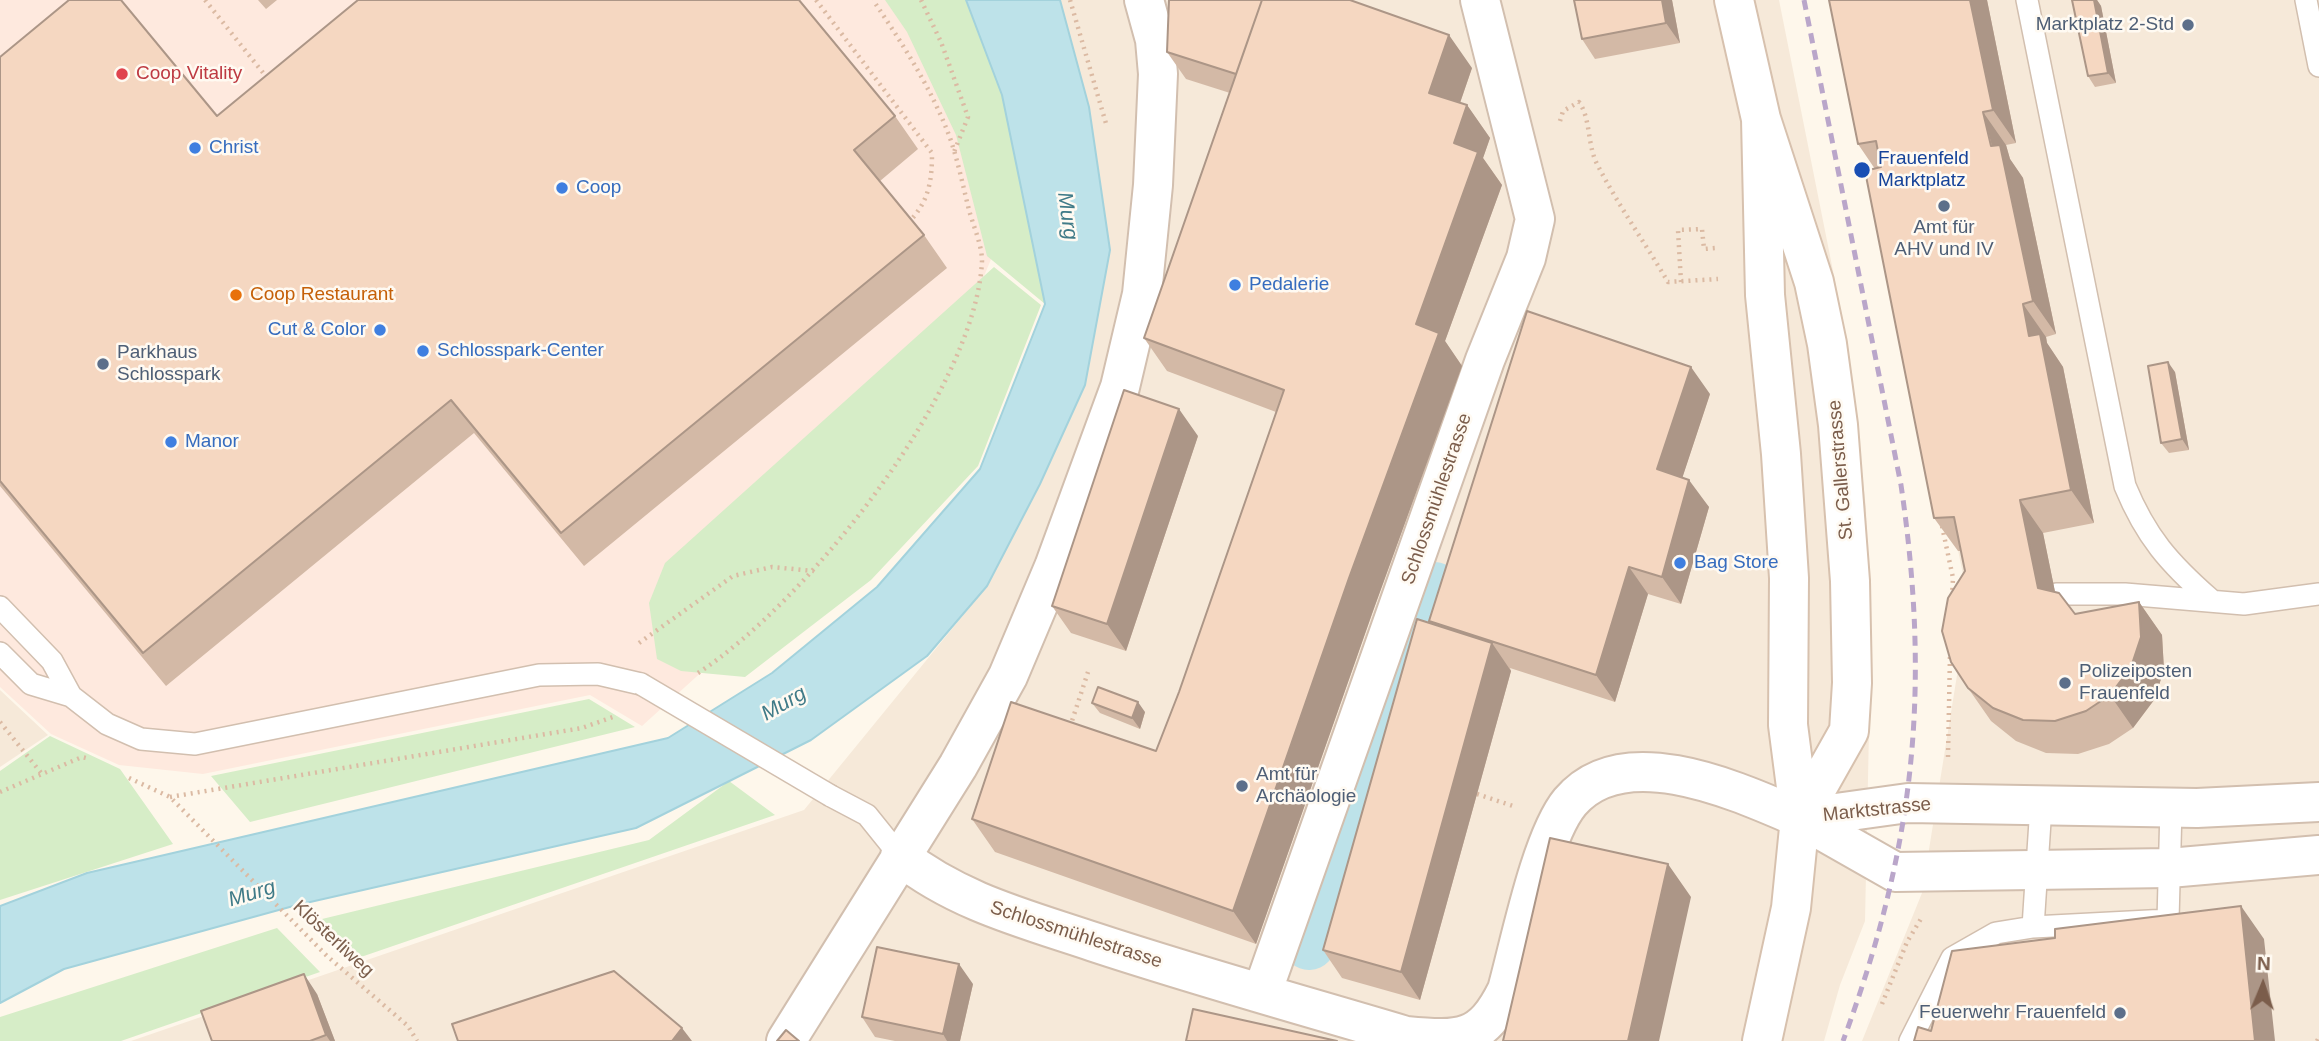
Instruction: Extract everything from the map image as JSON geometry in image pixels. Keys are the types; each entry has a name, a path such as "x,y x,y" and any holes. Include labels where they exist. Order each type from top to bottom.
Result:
{"street":[{"path":"786,1041 958,766 1008,676 1055,568 1121,387 1142,294 1153,185 1158,74 1155,40 1144,0"},
{"name":"Schlossmühlestrasse","path":"1262,993 1485,360 1527,258 1535,219 1480,0"},
{"name":"St. Gallerstrasse","path":"1734,0 1761,119 1814,282 1827,344 1838,425 1850,580 1852,683 1849,731 1800,818"},
{"name":"St. Gallerstrasse","path":"1761,119 1765,295 1781,454 1789,578 1788,725 1800,818 1791,908 1762,1041"},
{"name":"Schlossmühlestrasse","path":"900,856 935,881 996,909 1150,961 1406,1036 1434,1041 1464,1038 1484,1028 1497,1012 1507,990 1553,833 1570,803 1585,789 1607,777 1629,772 1672,775 1730,788 1800,818"},
{"name":"Marktstrasse","path":"1800,818 1908,803 2171,808 2319,802"},
{"name":"Marktstrasse","path":"1800,818 1895,872 2169,868 2319,855"}],"lane":[{"path":"2027,0 2125,486 2140,522 2159,548 2179,572 2210,599"},
{"path":"2306,0 2319,66"},
{"path":"2056,594 2210,599 2244,604 2319,594"},
{"path":"0,607 52,661 71,696"},
{"path":"0,653 32,684 71,696 107,724 141,739 195,744 539,675 598,674 641,684 867,815 900,856"},
{"path":"2033,927 2040,806"},
{"path":"1910,1041 1952,958 1996,933 2033,927 2168,920 2171,808"}],"path":[{"path":"205,0 269,81 279,73"},
{"path":"816,0 932,153 932,185 918,213 909,222"},
{"path":"689,680 722,658 815,571 924,425 975,306 982,258 950,138 908,51 873,0"},
{"path":"921,0 941,42 968,117 954,153"},
{"path":"1070,0 1109,135"},
{"path":"1559,123 1563,111 1579,103 1586,112 1586,134 1596,163 1668,282 1719,279"},
{"path":"1681,282 1678,230 1702,229 1704,249 1716,248"},
{"path":"1941,525 1952,578 1952,605"},
{"path":"598,674 684,608 733,576 772,567 815,571"},
{"path":"1951,645 1946,755 1952,764"},
{"path":"1067,734 1088,672"},
{"path":"120,774 170,797 582,728 619,715"},
{"path":"0,722 42,774"},
{"path":"0,792 82,757 95,762"},
{"path":"1477,794 1525,810"},
{"name":"Klösterliweg","path":"170,797 327,956 408,1026 417,1041"},
{"path":"1880,1010 1907,942 1924,913"}],"shaded area":[{"name":"Schlosspark-Center","path":"0,0 926,0 994,252 929,409 813,571 642,726 590,695 203,774 119,765 51,734 0,687"},
{"path":"1060,0 1779,0 1848,346 1866,508 1870,683 1865,921 1840,985 1824,1041 131,1041 804,810 987,586 1110,249 1089,107"},
{"path":"1845,0 2319,0 2319,1041 1862,1041 1922,893 1958,669 1973,623"},
{"path":"0,690 48,735 0,767"}],"green space":[{"path":"885,0 966,0 1002,95 1045,304 987,256 956,135 907,32"},
{"path":"994,267 1041,305 978,466 871,580 745,677 681,671 657,659 649,603 665,563"},
{"path":"589,699 635,727 250,822 211,776"},
{"path":"50,736 120,769 173,844 0,900 0,771"},
{"path":"729,781 775,815 358,958 322,919 649,840"},
{"path":"277,928 320,972 121,1041 0,1041 0,1017"}],"water":[{"name":"Murg","path":"966,0 1060,0 1089,107 1110,250 1085,385 1040,484 987,586 927,656 811,740 636,828 297,905 64,969 0,1003 0,906 87,873 668,738 772,673 877,587 980,469 1045,304 1002,95"}],"building":[{"name":"Schlosspark-Center","path":"69,0 121,0 217,116 358,0 799,0 895,116 854,150 924,235 561,533 451,400 143,653 0,481 0,57"},
{"path":"1169,0 1262,0 1236,74 1167,52"},
{"path":"1262,0 1350,0 1449,35 1429,93 1467,105 1454,143 1478,152 1416,324 1439,333 1349,578 1233,911 972,819 1011,702 1156,751 1179,692 1284,390 1144,338"},
{"path":"1574,0 1662,0 1666,23 1582,39"},
{"path":"1829,0 1970,0 1993,110 1983,112 1991,146 2000,145 2033,301 2023,304 2029,336 2040,334 2071,490 2020,500 2038,588 2059,593 2075,614 2139,602 2141,637 2131,667 2110,695 2086,711 2055,721 2023,720 1993,708 1968,688 1951,662 1942,631 1948,598 1965,571 1954,517 1934,518 1865,171 1881,167 1876,141 1858,144"},
{"path":"2072,0 2094,0 2108,73 2088,76"},
{"path":"1527,311 1691,367 1657,469 1689,480 1662,577 1629,567 1596,675 1429,621"},
{"path":"2168,362 2182,439 2161,443 2148,366"},
{"path":"1124,390 1179,409 1107,624 1052,606"},
{"path":"1417,619 1492,643 1401,972 1323,950"},
{"path":"1098,687 1138,702 1132,718 1092,703"},
{"path":"1550,838 1668,864 1628,1041 1503,1041"},
{"name":"Feuerwehr Frauenfeld","path":"2241,906 2255,1041 1914,1041 1918,1027 1931,1031 1952,951 2055,938 2055,929"},
{"path":"877,947 959,964 943,1034 862,1017"},
{"path":"614,971 682,1028 672,1041 458,1041 452,1024"},
{"path":"304,974 326,1035 310,1041 212,1041 201,1011"},
{"path":"1193,1009 1337,1041 1186,1041"},
{"path":"786,1030 799,1041 777,1041"}],"waterway":[{"path":"1309,943 1422,636 1434,589"}],"railway":[{"path":"1804,0 1901,485 1915,631 1915,700 1901,834 1887,901 1843,1041"}],"place":[{"name":"Marktplatz 2-Std","path":"2188,25"},
{"name":"Coop Vitality","path":"122,74"},
{"name":"Christ","path":"195,148"},
{"name":"Frauenfeld Marktplatz","path":"1862,170"},
{"name":"Coop","path":"562,188"},
{"name":"Amt für AHV und IV","path":"1944,206"},
{"name":"Pedalerie","path":"1235,285"},
{"name":"Coop Restaurant","path":"236,295"},
{"name":"Cut & Color","path":"380,330"},
{"name":"Schlosspark-Center","path":"423,351"},
{"name":"Parkhaus Schlosspark","path":"103,364"},
{"name":"Manor","path":"171,442"},
{"name":"Bag Store","path":"1680,563"},
{"name":"Polizeiposten Frauenfeld","path":"2065,683"},
{"name":"Amt für Archäologie","path":"1242,786"},
{"name":"Feuerwehr Frauenfeld","path":"2120,1013"}]}
